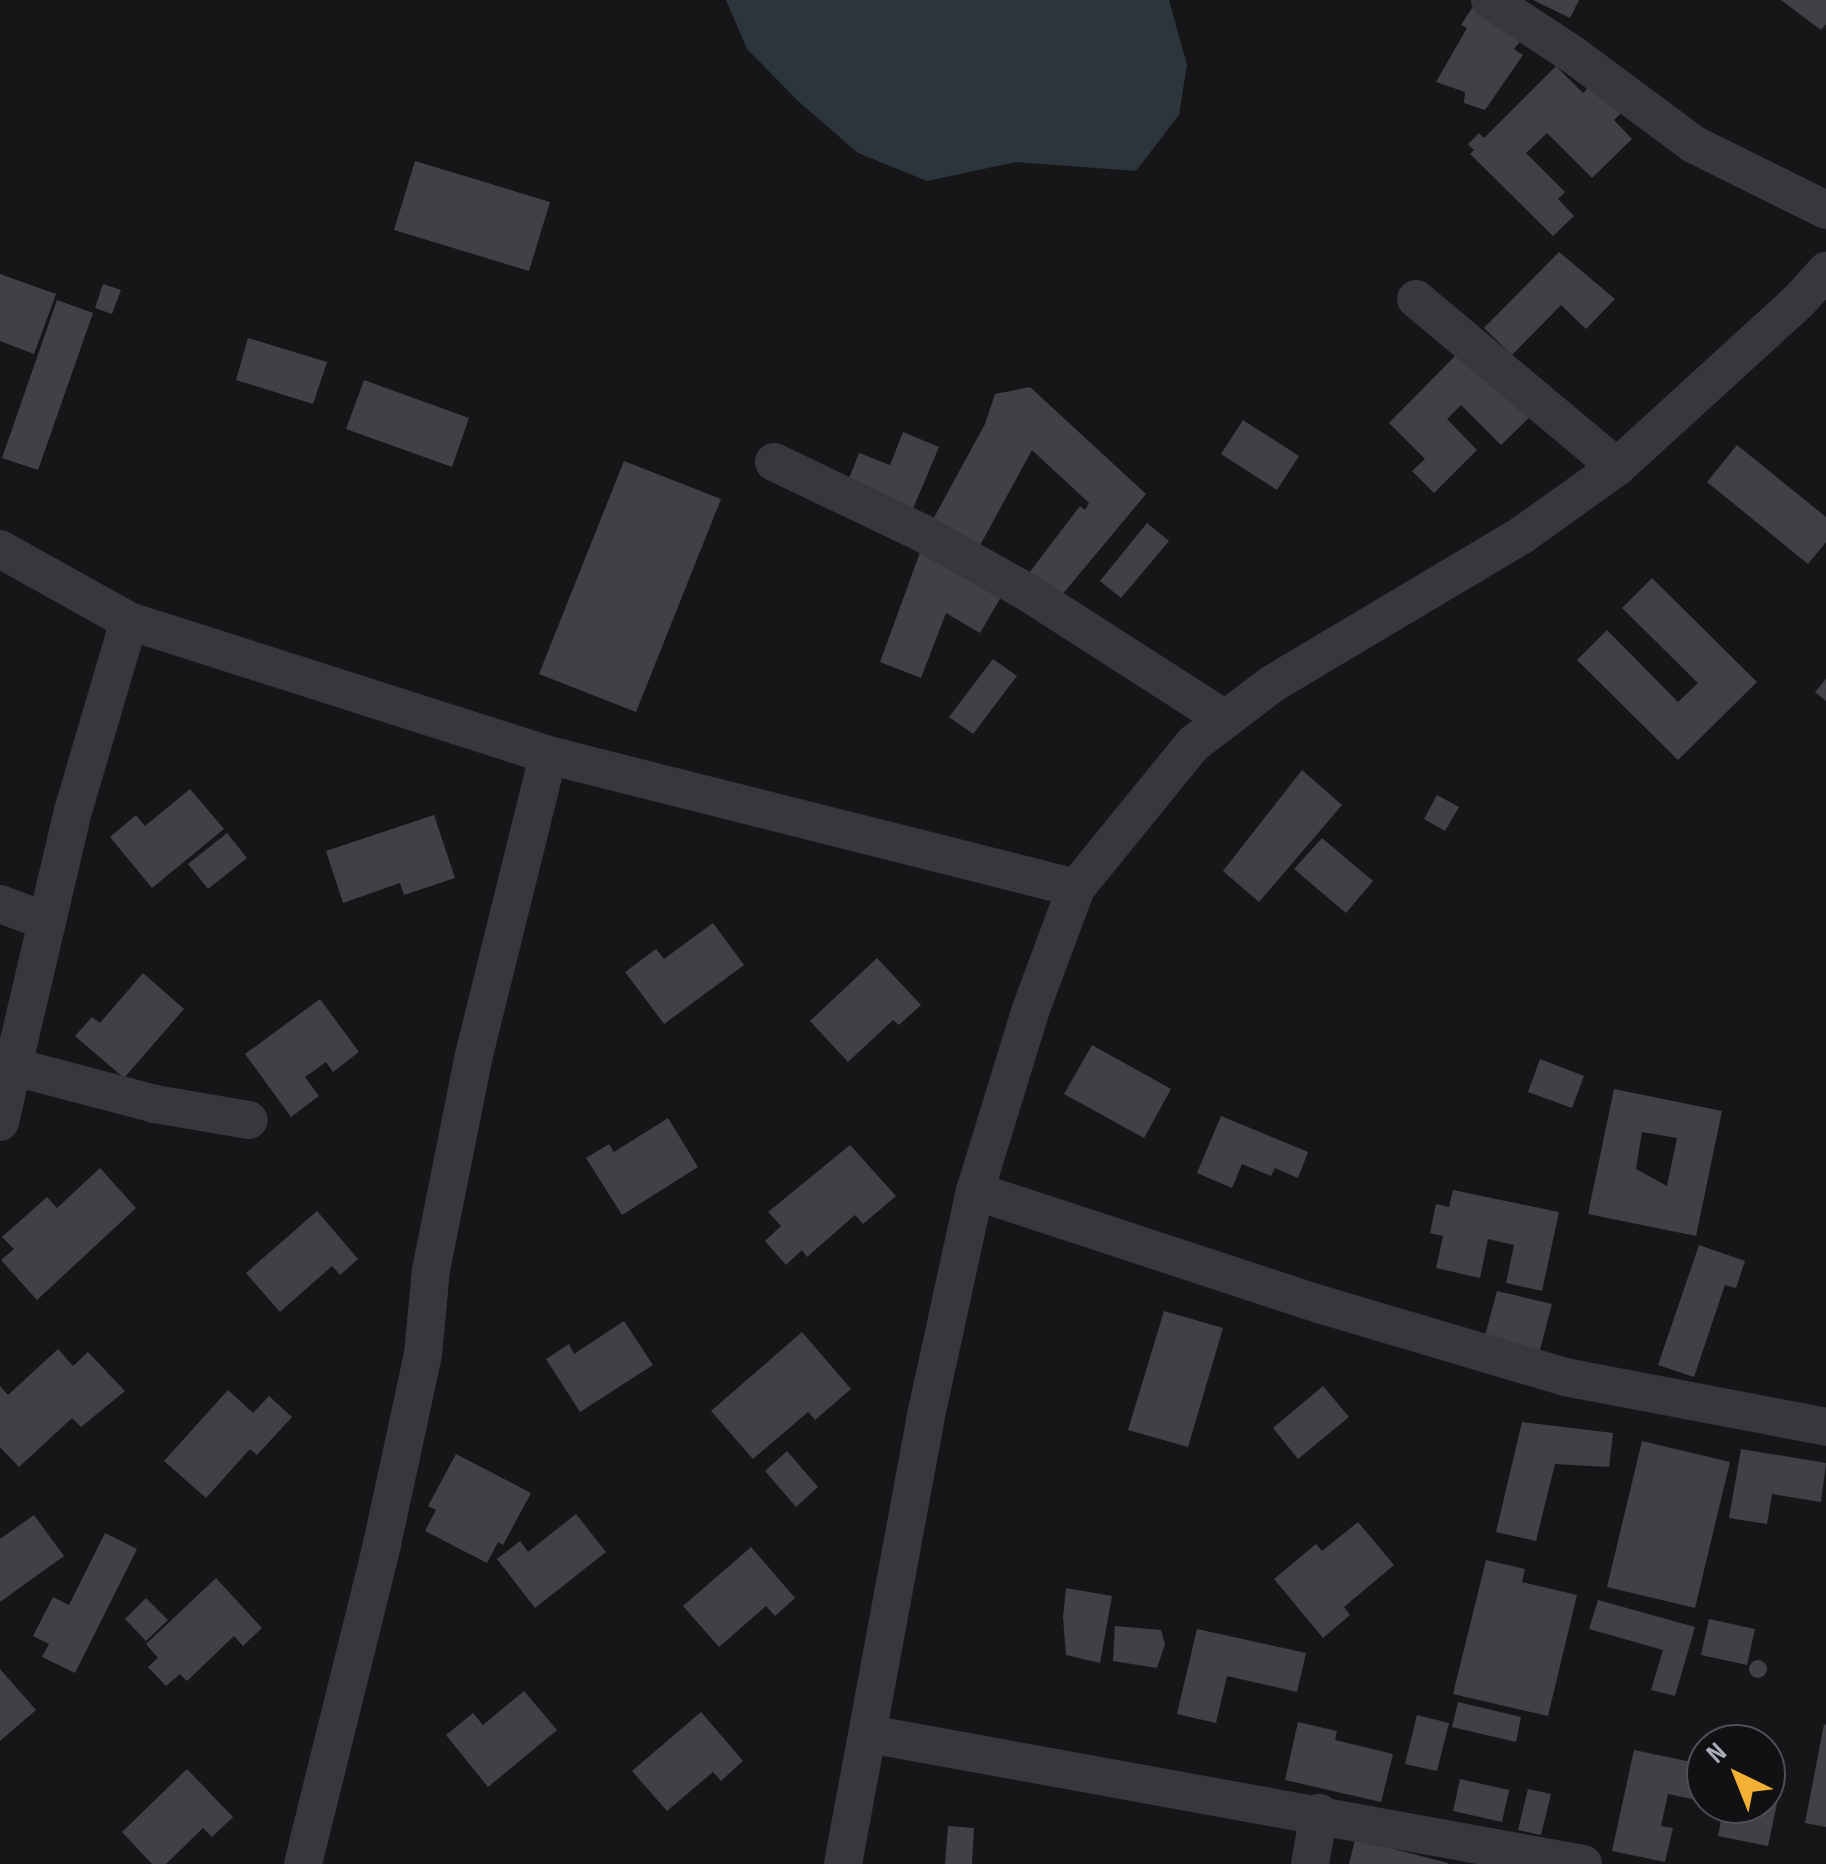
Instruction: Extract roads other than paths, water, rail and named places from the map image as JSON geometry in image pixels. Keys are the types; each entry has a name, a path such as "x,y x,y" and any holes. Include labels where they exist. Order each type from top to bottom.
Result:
{"street":[{"path":"1490,0 1572,54 1693,144 1826,210"},
{"path":"843,1864 926,1420 975,1191 1032,1009 1076,888 1193,744 1272,684 1522,536 1617,467 1798,302 1826,271"},
{"path":"1416,299 1617,467"},
{"path":"774,462 924,534 1027,592 1226,719"},
{"path":"0,550 129,621 548,755 1076,888"},
{"path":"0,1122 6,1065 129,621"},
{"path":"303,1864 386,1525 423,1354 431,1270 474,1055 548,755"},
{"path":"0,904 46,921"},
{"path":"6,1065 154,1104 249,1120"},
{"path":"975,1191 1319,1304 1565,1377 1824,1416"},
{"path":"869,1734 1583,1864"},
{"path":"1310,1864 1319,1813"}]}
